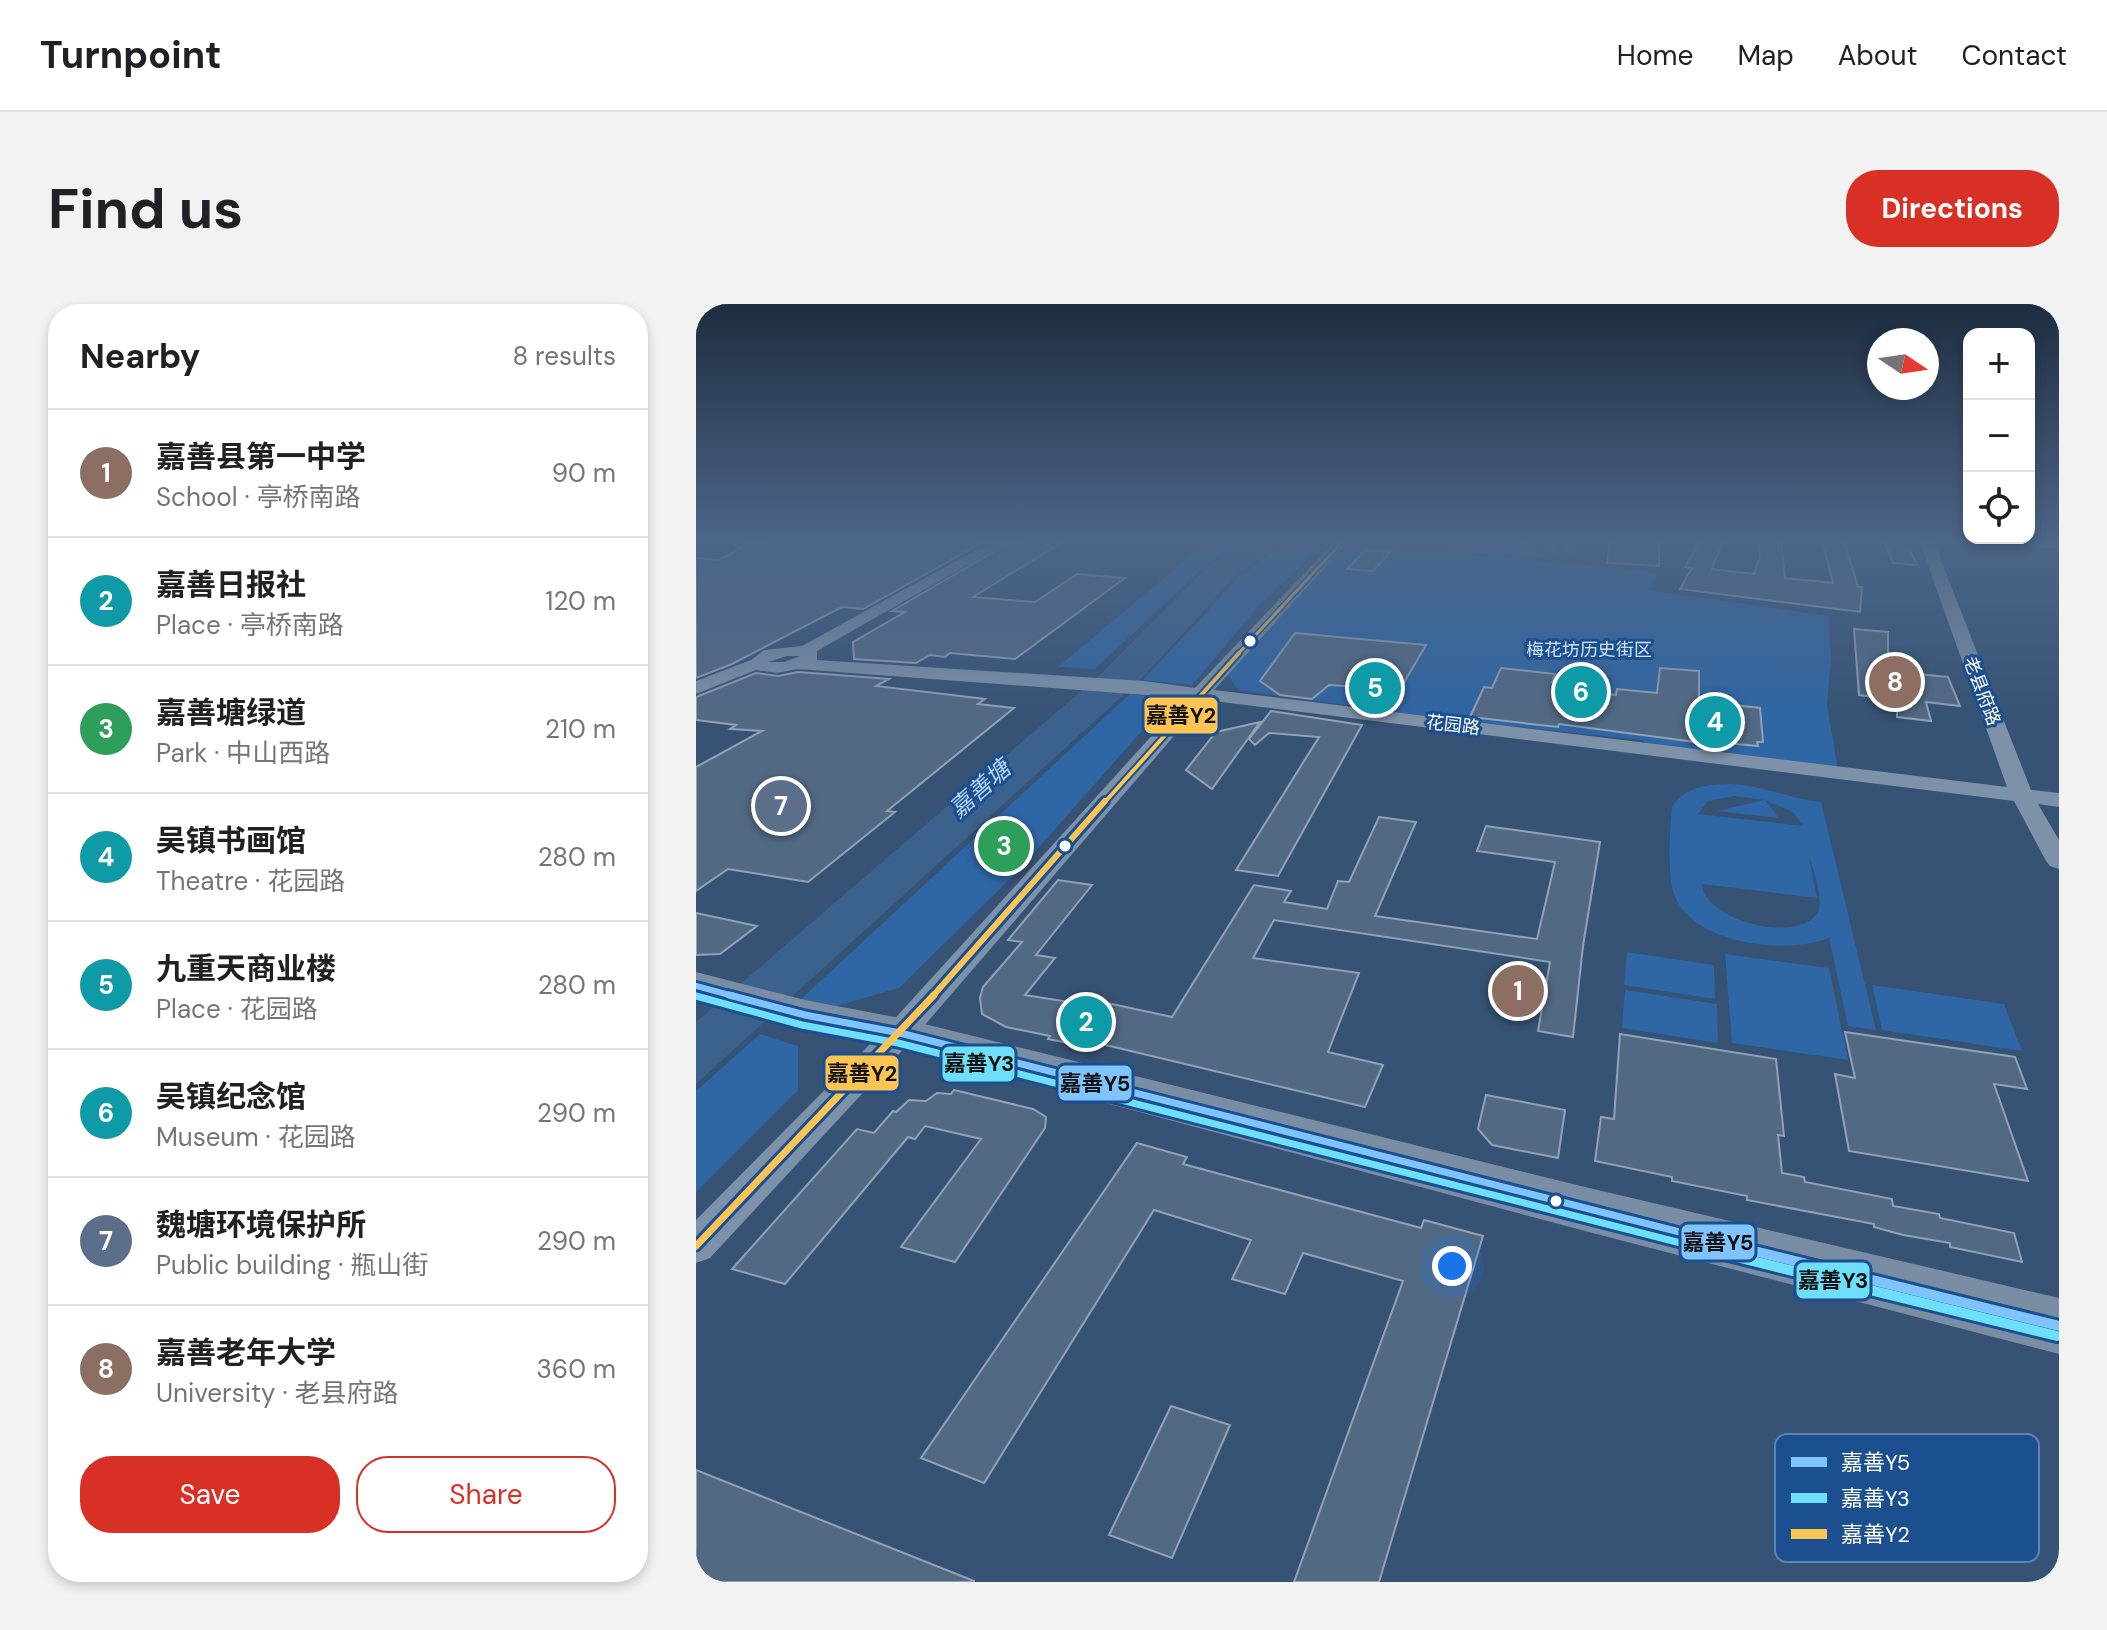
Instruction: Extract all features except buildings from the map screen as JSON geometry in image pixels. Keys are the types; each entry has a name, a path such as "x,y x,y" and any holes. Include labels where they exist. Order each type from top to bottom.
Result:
{"street":[{"path":"696,688 725,674 757,664 761,658 773,653 801,657 901,600"},
{"path":"696,1246 900,1033 1200,694 1288,600"},
{"name":"老县府路","path":"1948,600 2022,796 2059,861"},
{"name":"花园路","path":"801,657 1144,687 2059,800"},
{"path":"698,986 805,1015 900,1033 1560,1203 2059,1326"}],"green space":[{"path":"1138,600 1169,600 1095,669 1058,667"},
{"path":"1218,600 1265,600 1192,685 1143,680"},
{"name":"梅花坊历史街区","path":"1293,600 1714,600 1829,616 1831,659 1827,705 1838,769 1647,744 1642,740 1464,721 1238,690 1226,673"},
{"path":"1130,694 1170,699 1018,871 899,988 836,1006 800,1000"},
{"path":"1732,784 1821,802 1876,1030 1848,1026 1829,938 1789,945 1742,942 1700,925 1684,911 1674,894 1670,875 1672,807 1690,790","holes":["1734,796 1764,800 1717,811 1779,818 1765,800 1793,812 1803,826 1698,814 1708,801","1809,857 1820,907 1808,922 1793,927 1754,924 1735,918 1718,909 1707,897 1702,884 1817,898"]},
{"path":"1627,952 1714,965 1715,999 1624,985"},
{"path":"1725,954 1829,968 1848,1060 1732,1043"},
{"path":"1872,985 2004,1004 2022,1051 1882,1030"},
{"path":"1625,990 1717,1004 1718,1043 1622,1028"},
{"path":"760,1034 798,1046 798,1090 696,1192 696,1091"}],"water":[{"name":"嘉善塘","path":"1175,600 1214,600 1141,679 696,1084 696,1022 1102,673"}],"transit line":[{"name":"嘉善Y2","path":"696,1246 900,1033 1200,694 1288,600"},
{"name":"嘉善Y5","path":"696,986 805,1015 900,1033 1585,1209 2059,1326"},
{"name":"嘉善Y3","path":"696,996 802,1025 898,1043 1583,1219 2057,1336"}],"place":[{"name":"嘉善老年大学","path":"1895,682"},
{"name":"九重天商业楼","path":"1375,688"},
{"name":"吴镇纪念馆","path":"1581,692"},
{"name":"吴镇书画馆","path":"1715,722"},
{"name":"魏塘环境保护所","path":"781,806"},
{"name":"嘉善塘绿道","path":"1004,846"},
{"name":"嘉善县第一中学","path":"1518,991"},
{"name":"嘉善日报社","path":"1086,1022"}]}
